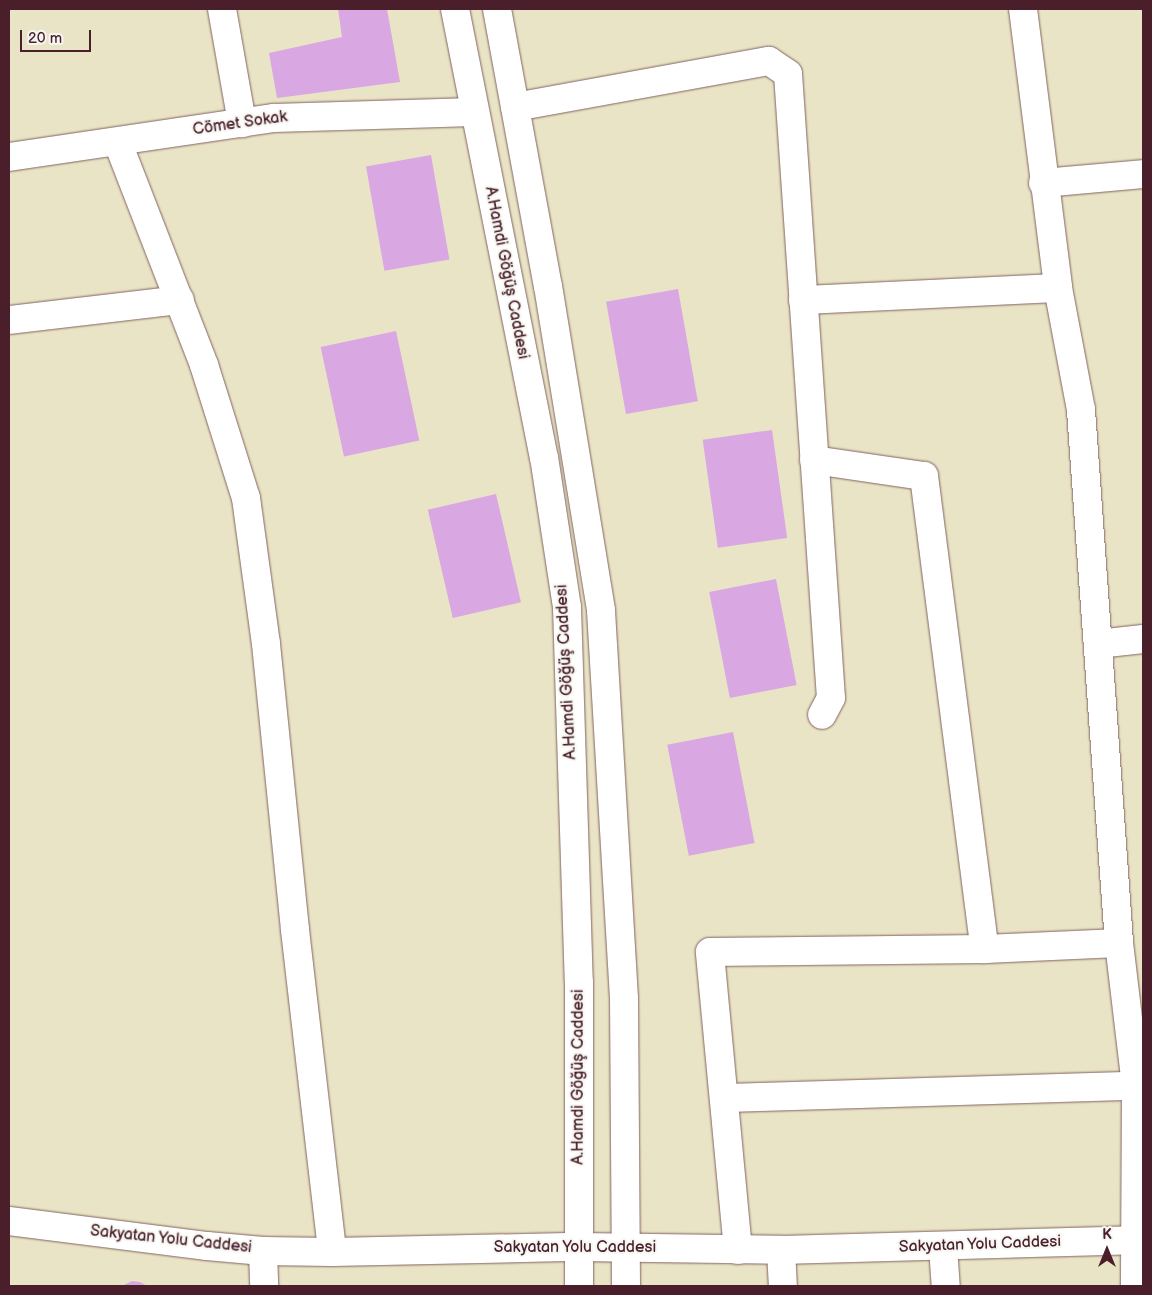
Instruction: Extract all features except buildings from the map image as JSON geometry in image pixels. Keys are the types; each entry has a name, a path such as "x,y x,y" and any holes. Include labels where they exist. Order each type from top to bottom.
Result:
{"street":[{"path":"222,9 242,123"},
{"name":"A.Hamdi Göğüş Caddesi","path":"455,9 544,458 567,608 579,982 579,1286"},
{"name":"A.Hamdi Göğüş Caddesi","path":"497,9 548,286 601,611 624,999 624,1247 626,1286"},
{"path":"1023,9 1043,183 1058,288 1081,410 1119,943 1136,1086 1139,1240 1135,1286"},
{"path":"515,107 769,60 788,74 831,698 822,715"},
{"name":"Cömet Sokak","path":"9,157 118,143 274,118 474,112"},
{"path":"118,143 204,365 246,498 266,644 295,930 332,1252"},
{"path":"1043,183 1143,174"},
{"path":"803,300 1058,288"},
{"path":"9,320 180,300"},
{"path":"814,460 924,476 986,949"},
{"path":"1098,644 1143,639"},
{"path":"738,1250 710,952 986,949 1119,943"},
{"path":"724,1098 1136,1086"},
{"name":"Sakyatan Yolu Caddesi","path":"9,1221 207,1246 263,1251 332,1252 578,1247 781,1250 943,1247 1139,1240"},
{"path":"943,1247 946,1286"},
{"path":"781,1250 782,1286"},
{"path":"263,1251 264,1286"}]}
